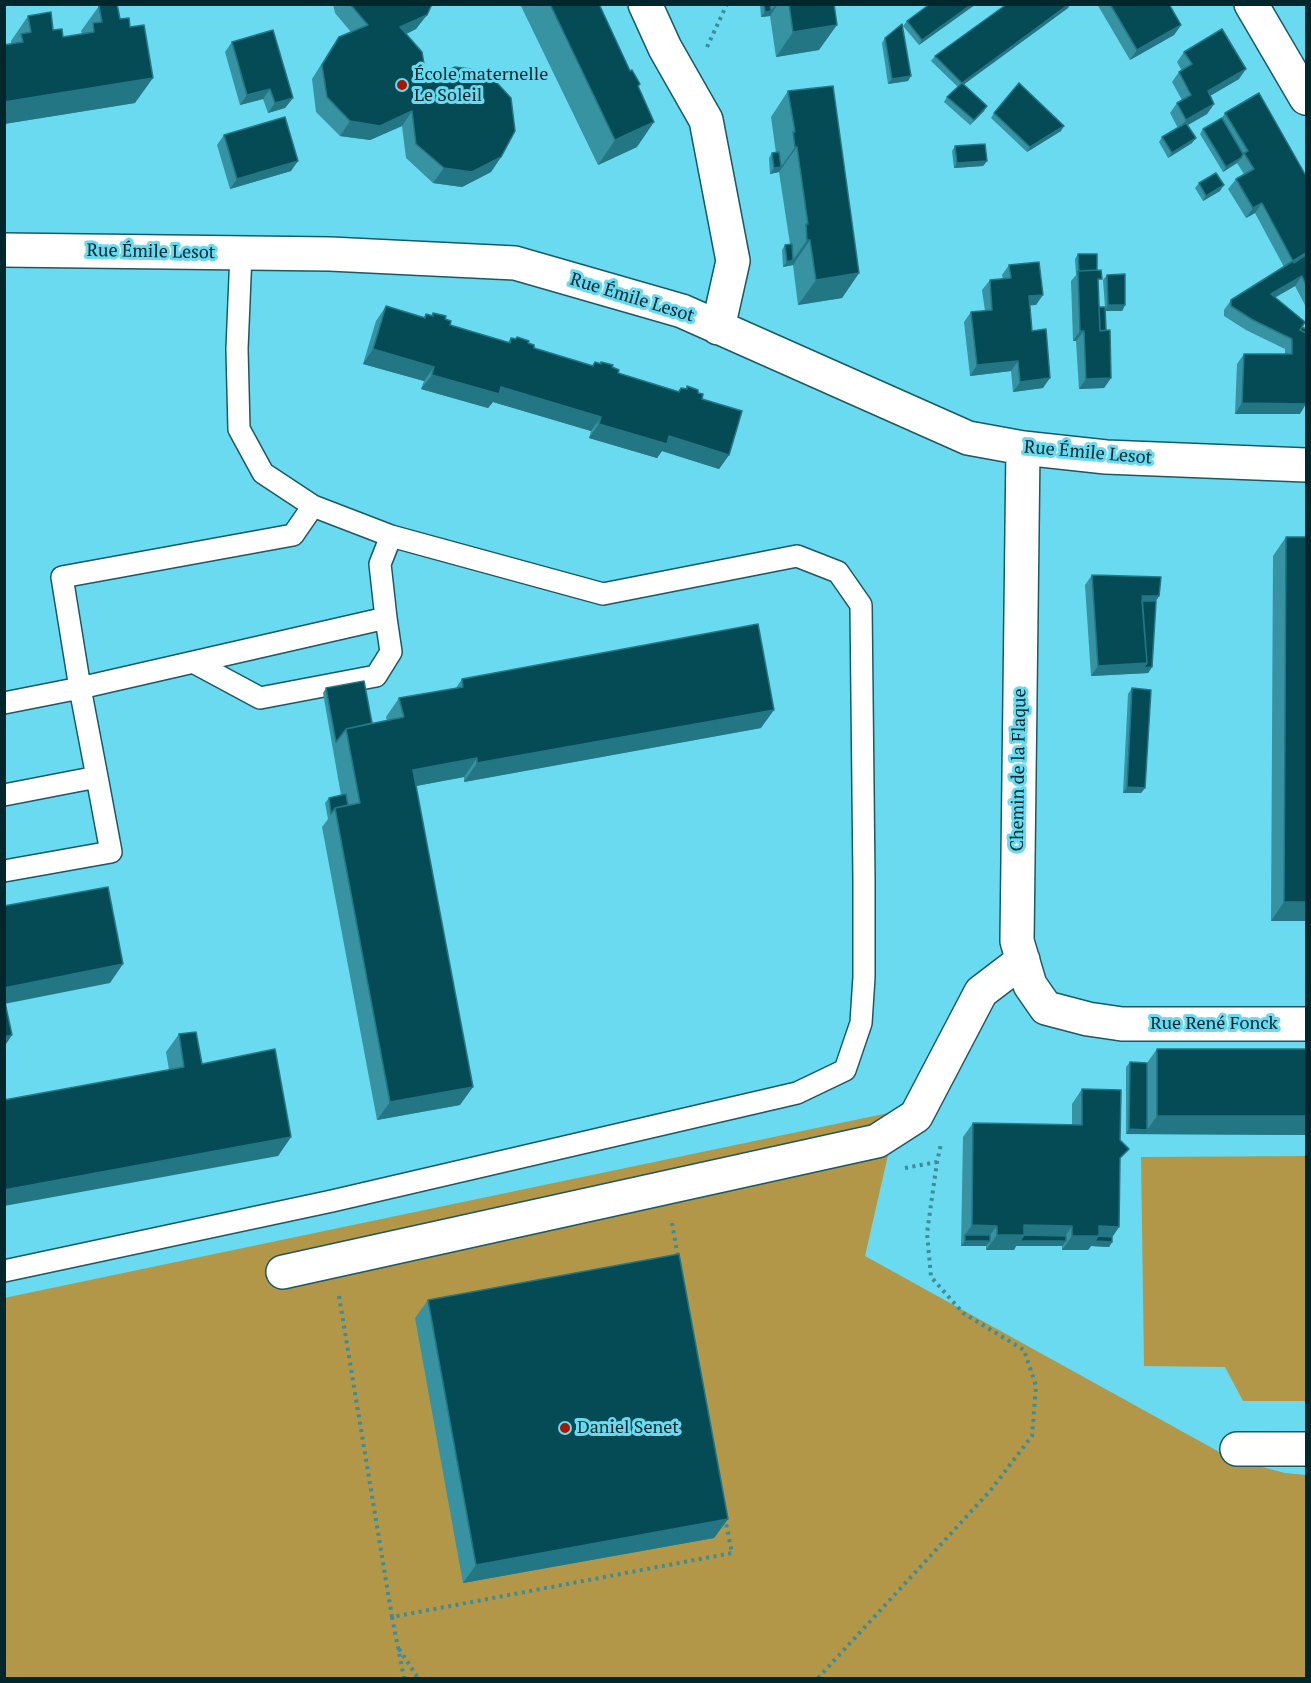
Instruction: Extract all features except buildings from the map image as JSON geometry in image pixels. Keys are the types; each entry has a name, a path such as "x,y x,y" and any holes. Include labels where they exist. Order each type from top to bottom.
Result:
{"street":[{"path":"645,4 665,48 706,120 733,261 718,328"},
{"path":"1251,4 1306,98"},
{"name":"Rue Émile Lesot","path":"4,250 330,254 515,263 682,311 968,438 1023,448 1106,457 1306,465"},
{"name":"Chemin de la Flaque","path":"1023,448 1017,941 1030,985 1046,1008 1088,1019 1122,1024"},
{"path":"283,1272 878,1141 916,1116 981,992 1023,960"},
{"name":"Rue René Fonck","path":"1122,1024 1306,1024"},
{"path":"1237,1449 1306,1449"}],"lane":[{"path":"4,1271 332,1201 797,1094 845,1070 861,1023 864,977 861,605 838,572 797,556 603,594 391,536 313,506 263,473 239,429 237,349 241,253"},
{"path":"4,871 111,852 62,577 293,536 313,506"},
{"path":"193,662 260,698 376,676 391,652 380,564 391,536"},
{"path":"4,703 80,688 386,618"},
{"path":"4,795 98,777"}],"path":[{"path":"818,1678 990,1491 1032,1436 1036,1386 1024,1350 963,1313 931,1277 927,1233 937,1162 943,1139"},
{"path":"902,1169 937,1162"},
{"path":"671,1218 679,1264"},
{"path":"338,1292 404,1678"},
{"path":"392,1617 732,1553 723,1507"},
{"path":"398,1647 418,1678"}],"shaded area":[{"path":"898,1111 865,1256 1232,1459 1285,1473 1306,1475 1306,1678 5,1678 4,1298"},
{"path":"1306,1156 1306,1401 1243,1401 1225,1367 1144,1366 1141,1157"}],"place":[{"name":"École maternelle Le Soleil","path":"402,85"},
{"name":"Daniel Senet","path":"565,1428"}]}
